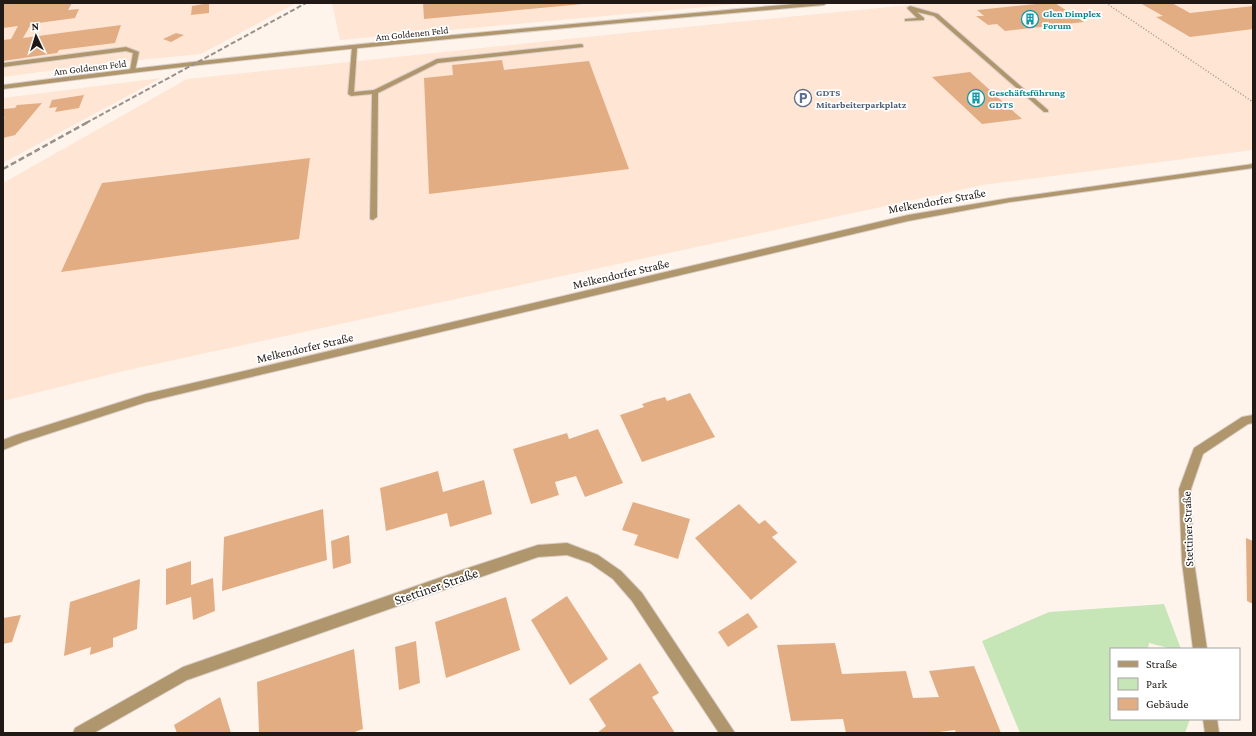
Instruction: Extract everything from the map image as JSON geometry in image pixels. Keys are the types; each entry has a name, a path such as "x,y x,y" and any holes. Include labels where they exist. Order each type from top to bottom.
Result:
{"street":[{"name":"Am Goldenen Feld","path":"3,87 133,70 824,3"},
{"path":"907,6 922,19 907,20"},
{"path":"907,6 936,15 1046,111"},
{"path":"354,48 351,94 375,92 436,61 581,46"},
{"path":"3,66 126,49 136,52 133,70"},
{"path":"373,217 375,92"},
{"name":"Melkendorfer Straße","path":"3,446 20,438 146,398 908,218 1010,200 1253,166"},
{"name":"Stettiner Straße","path":"1200,648 1188,562 1185,489 1198,451 1246,420 1253,419"},
{"name":"Stettiner Straße","path":"80,733 183,674 531,554 567,549 594,559 617,574 632,592 728,733"},
{"path":"1210,720 1212,733"}],"path":[{"path":"1106,3 1253,102"}],"shaded area":[{"path":"3,3 296,3 201,54 107,63 3,77"},
{"path":"332,3 748,3 340,40"},
{"path":"930,3 1253,3 1253,150 983,185 128,370 3,401 3,183 187,79"},
{"path":"161,78 3,163 3,98"}],"green space":[{"path":"1164,604 1181,648 1168,648 1149,643 1148,648 1110,648 1110,720 1190,720 1185,733 1020,733 982,641 1049,612"}],"building":[{"path":"3,3 72,3 68,10 79,9 75,18 31,24 23,38 121,25 115,43 59,50 57,53 3,61 3,40 11,39 18,26 3,28"},
{"path":"209,3 209,13 191,15 192,6"},
{"path":"423,3 583,3 583,4 424,19"},
{"name":"Glen Dimplex Forum","path":"1055,3 1084,22 1005,31 997,24 988,25 976,16 984,16 977,10"},
{"path":"1140,3 1172,3 1190,13 1253,6 1253,29 1190,37 1156,17 1163,16"},
{"path":"176,33 184,35 171,42 163,39"},
{"path":"502,60 504,70 589,61 629,169 429,194 424,78 453,75 452,65"},
{"name":"Geschäftsführung GDTS","path":"970,72 1022,119 982,124 932,77"},
{"path":"84,95 79,108 55,112 57,107 49,108 52,100"},
{"path":"42,103 15,135 3,138 3,119 5,117 3,117 3,109 15,108 17,105"},
{"path":"310,158 299,239 61,272 102,183"},
{"path":"690,393 715,437 642,462 620,415 644,407 642,404 654,400 665,397 667,401"},
{"path":"598,429 623,483 585,497 576,476 555,482 559,495 531,504 513,449 567,433 569,439"},
{"path":"438,471 443,492 484,480 492,514 450,527 447,513 386,531 380,488"},
{"path":"633,502 690,519 678,559 634,545 638,535 622,530"},
{"path":"739,504 759,524 765,520 778,533 772,537 797,562 751,600 695,538"},
{"path":"323,509 327,560 222,591 224,537"},
{"path":"349,535 351,563 333,569 331,541"},
{"path":"1246,538 1253,541 1253,604 1247,601"},
{"path":"191,561 191,585 213,578 215,611 193,620 191,597 166,605 166,569"},
{"path":"140,579 137,629 113,638 113,647 90,655 91,647 64,656 70,602"},
{"path":"567,596 608,659 570,685 531,620"},
{"path":"506,597 520,650 446,678 435,622"},
{"path":"748,613 758,627 728,647 718,632"},
{"path":"21,615 12,642 3,644 3,618"},
{"path":"416,641 420,683 399,690 395,647"},
{"path":"835,643 842,674 906,671 913,698 939,697 929,671 974,666 1001,733 956,733 955,730 931,733 846,733 843,719 791,721 777,645"},
{"path":"354,649 363,729 352,733 259,733 257,682"},
{"path":"640,663 659,693 652,697 675,733 597,733 606,726 589,699"},
{"path":"220,697 231,733 177,733 174,725"}],"railway":[{"path":"86,123 306,3"},
{"path":"3,169 88,122"}],"place":[{"name":"Glen Dimplex Forum","path":"1030,19"},
{"name":"GDTS Mitarbeiterparkplatz","path":"803,98"},
{"name":"Geschäftsführung GDTS","path":"976,98"}]}
